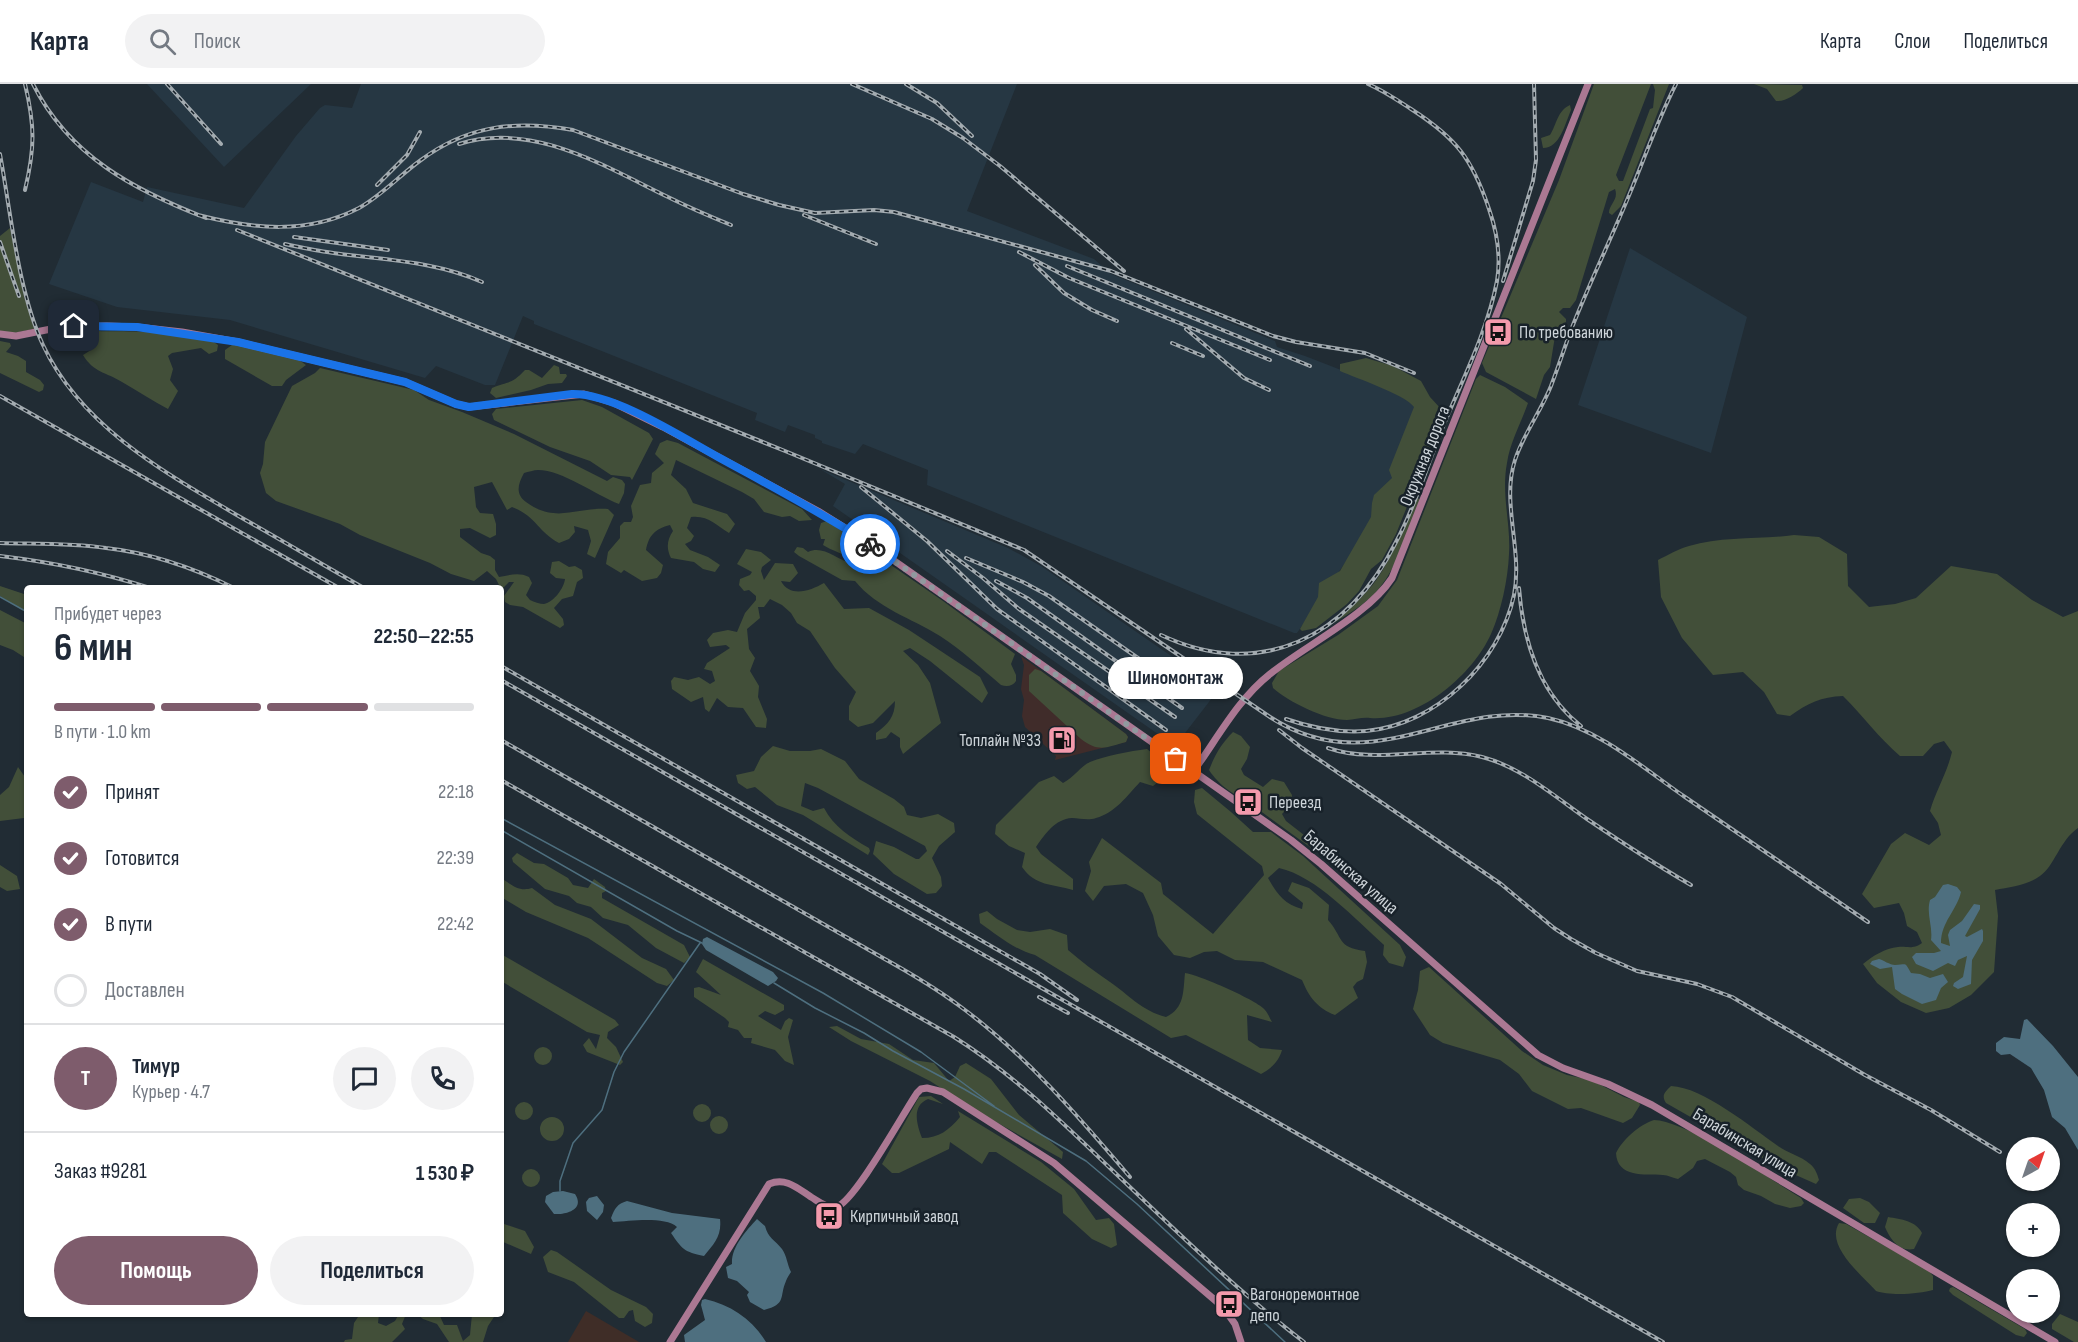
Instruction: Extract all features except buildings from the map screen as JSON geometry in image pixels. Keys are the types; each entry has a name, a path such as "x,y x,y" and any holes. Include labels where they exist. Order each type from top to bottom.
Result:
{"main road":[{"name":"Окружная дорога","path":"1193,772 1260,682 1370,603 1386,588 1392,578 1588,84"},
{"name":"Барабинская улица","path":"0,334 16,336 61,327 96,326 137,327 182,332 238,342 405,382 456,404 469,407 584,394 599,397 663,427 818,511 869,543 1291,840 1538,1055 1563,1068 1608,1084 1652,1105 2055,1342"},
{"path":"670,1342 769,1184 776,1181 788,1183 823,1204 836,1207 842,1204 856,1188 917,1093 927,1088 943,1092 1021,1141 1087,1189 1223,1307 1235,1324 1241,1342"}],"shaded area":[{"path":"147,84 311,84 224,167"},
{"path":"361,84 1017,84 967,211 1094,259 1111,274 1275,341 1277,347 1439,408 1423,449 1297,633 1294,633 927,485 928,470 863,444 855,454 822,443 815,438 815,435 788,425 785,432 755,420 757,413 534,324 534,321 523,316 495,385 485,385 436,366 425,378 230,320 117,307 49,284 91,182 143,202 147,187 244,208 296,136 320,108 325,105 352,108"},
{"path":"1630,248 1747,317 1711,453 1578,405"},
{"path":"820,469 1008,548 1041,566 1219,689 1175,746 833,506 845,484"},
{"path":"1021,656 1126,734 1128,737 1126,742 1055,760 1056,756 1025,727 1022,716 1024,700 1021,689 1024,665"},
{"path":"1943,885 1957,887 1961,892 1946,922 1941,943 1950,946 1948,935 1950,930 1962,921 1974,904 1980,905 1980,909 1965,936 1982,929 1983,931 1983,941 1972,960 1971,984 1958,989 1953,986 1963,977 1967,956 1958,960 1955,966 1948,963 1933,971 1916,964 1912,957 1916,953 1941,951 1931,940 1929,905 1930,900 1935,897"},
{"path":"707,937 773,972 778,978 768,986 706,950 702,944 703,939"},
{"path":"1879,959 1893,965 1905,965 1911,973 1930,978 1943,974 1948,982 1941,988 1936,1000 1922,1004 1895,989 1892,967 1880,969 1870,964"},
{"path":"2027,1019 2078,1077 2078,1150 2065,1128 2052,1117 2044,1090 2031,1068 2010,1054 2001,1055 1996,1051 1996,1043 2004,1037 2020,1039 2024,1020"},
{"path":"563,1191 575,1194 578,1204 569,1212 554,1214 545,1202 546,1196 553,1192"},
{"path":"597,1196 604,1205 603,1212 597,1220 587,1211 586,1202 589,1198"},
{"path":"627,1201 672,1213 720,1219 718,1235 704,1256 692,1253 684,1249 671,1233 677,1227 672,1224 647,1220 613,1222 611,1218 615,1209"},
{"path":"757,1219 782,1249 791,1272 779,1302 764,1310 750,1302 747,1295 749,1292 737,1281 728,1278 726,1267 732,1264 737,1245"},
{"path":"702,1300 724,1305 740,1314 754,1326 766,1342 685,1342 684,1335 705,1320 701,1305"},
{"path":"586,1311 639,1342 568,1342"}],"green space":[{"path":"1594,84 1651,84 1616,175 1619,181 1623,181 1650,109 1653,108 1655,90 1653,84 1669,84 1621,206 1612,215 1609,210 1616,193 1615,189 1609,192 1576,300 1570,308 1563,308 1559,312 1566,322 1556,330 1550,367 1544,375 1536,399 1486,372 1482,363 1559,180"},
{"path":"1754,84 1802,85 1803,88 1791,97 1776,101 1767,89"},
{"path":"1570,105 1571,110 1558,140 1549,147 1543,148 1541,138 1550,135 1560,114"},
{"path":"10,228 24,296 34,329 14,333 0,331 0,236"},
{"path":"96,331 179,334 195,336 218,345 217,351 209,354 201,348 172,353 168,356 173,369 170,380 178,391 168,409 96,369 87,361 83,355 91,350 92,343 89,337"},
{"path":"0,341 10,343 11,346 6,352 26,361 26,372 40,380 44,385 43,390 39,392 0,373"},
{"path":"232,345 244,345 299,360 306,365 286,380 282,386 272,386 225,359 225,350"},
{"path":"1366,358 1393,366 1421,381 1430,397 1441,409 1443,417 1396,534 1382,560 1371,569 1359,591 1347,604 1316,628 1302,631 1300,629 1318,597 1319,583 1340,571 1371,517 1374,495 1392,478 1389,470 1414,407 1391,392 1340,371 1340,364"},
{"path":"554,365 559,367 560,374 567,376 562,383 548,384 496,398 490,393 492,388 513,380 525,370 542,378"},
{"path":"320,368 414,390 429,400 514,434 607,481 613,477 622,480 625,484 624,493 619,504 568,478 547,471 536,470 524,473 520,481 520,496 537,509 566,513 608,509 614,515 595,558 587,554 591,541 588,530 574,526 575,532 569,539 559,543 527,515 512,507 507,510 492,482 474,487 476,507 480,513 493,514 496,535 490,538 470,528 460,529 460,537 481,553 495,560 495,570 499,577 518,574 529,577 532,583 526,595 530,600 544,604 558,594 565,579 556,578 550,573 552,562 559,561 569,567 575,566 582,570 583,578 577,582 573,596 562,599 554,608 563,619 564,625 560,628 523,607 505,602 504,596 514,582 509,582 504,587 504,585 499,585 487,571 474,581 451,574 430,563 360,535 340,524 276,501 266,493 260,473 265,442 292,386"},
{"path":"1480,375 1505,387 1528,403 1511,448 1505,475 1509,543 1506,584 1495,625 1482,650 1457,680 1441,693 1424,704 1388,717 1338,719 1318,714 1288,699 1273,688 1272,683 1279,671 1338,635 1378,606 1397,580 1476,379"},
{"path":"582,400 602,407 649,433 653,439 632,480 630,477 611,475 590,461 550,447 494,420 492,414 496,409"},
{"path":"667,440 678,443 802,509 812,520 799,521 790,516 782,517 764,512 754,499 676,460 671,475 686,489 693,503 727,514 735,524 729,533 707,519 691,517 687,528 694,536 685,544 690,550 720,565 715,572 703,569 694,562 671,558 668,541 673,531 670,525 654,533 647,545 646,550 663,565 657,578 642,581 624,570 621,573 606,564 608,552 620,538 620,526 624,522 631,522 633,517 631,506 640,485 651,483 652,473 664,463 655,454 660,443"},
{"path":"1416,498 1420,499 1407,535 1384,582 1366,601 1334,623 1362,597 1377,579 1394,550"},
{"path":"827,521 1015,654 1011,664 1016,675 1015,683 1010,686 1001,685 948,641 884,606 855,581 842,580 794,552 797,547 808,552 819,550 850,563 851,560 848,558 823,545 825,539 821,539 819,530 821,523"},
{"path":"1794,535 1819,537 1847,554 1848,586 1869,607 1895,604 1916,598 1951,566 1997,574 2032,600 2063,617 2078,611 2078,828 2066,839 2040,876 2024,884 1995,890 1998,916 1994,972 1971,995 1949,1008 1926,1013 1901,1002 1877,983 1863,964 1888,949 1913,947 1922,943 1917,932 1907,926 1899,903 1874,908 1862,894 1891,844 1905,833 1929,845 1941,835 1938,823 1930,811 1952,752 1944,741 1934,744 1923,756 1900,756 1843,696 1815,702 1790,716 1777,714 1764,692 1743,672 1713,675 1682,638 1661,597 1658,560 1677,550 1727,539"},
{"path":"746,549 761,552 771,560 762,567 764,580 775,563 793,564 798,573 790,582 781,581 790,590 807,590 824,583 844,609 869,608 909,630 980,677 988,693 982,703 930,661 910,648 903,651 918,665 930,683 941,723 903,754 900,738 891,732 886,738 876,740 876,733 892,716 895,701 873,723 858,727 849,720 849,706 856,692 835,668 810,631 797,623 782,605 770,599 764,607 758,607 760,618 747,629 749,649 755,658 750,671 759,686 758,697 767,719 766,728 756,727 743,708 728,707 717,698 709,712 705,709 703,697 691,702 672,689 671,681 674,677 688,680 699,677 710,684 715,681 712,671 704,669 707,663 730,648 726,645 710,647 707,640 713,633 728,630 737,632 745,613 756,600 756,596 749,590 744,591 739,585 740,579 752,572 737,564"},
{"path":"0,586 24,594 24,611 0,596"},
{"path":"0,610 24,622 24,657 0,645"},
{"path":"1035,669 1041,671 1126,734 1128,737 1126,742 1098,747 1081,739 1029,691 1029,675"},
{"path":"1233,732 1241,736 1250,747 1241,769 1244,775 1263,787 1272,779 1284,782 1292,795 1291,804 1282,814 1286,821 1322,849 1318,853 1255,807 1254,800 1241,797 1228,790 1209,770 1219,750"},
{"path":"773,746 790,751 821,749 845,761 859,779 894,799 904,807 907,815 921,818 938,814 954,823 955,832 939,846 932,858 941,877 942,886 936,893 927,894 894,874 873,854 876,841 894,847 916,859 927,851 925,846 805,783 801,806 813,811 824,808 843,831 869,848 868,855 803,815 777,805 755,787 747,789 738,783 736,775 754,771 761,757"},
{"path":"1147,749 1162,761 1166,770 1162,779 1153,786 1140,782 1120,803 1103,816 1093,819 1072,818 1060,821 1051,828 1036,847 1041,854 1073,879 1073,890 1032,878 1022,867 1025,853 1009,846 995,834 996,825 1039,782 1054,776 1063,783 1090,762"},
{"path":"18,767 24,776 24,818 0,821 0,795 9,787"},
{"path":"1202,788 1253,832 1271,832 1303,856 1400,945 1406,957 1403,967 1389,963 1383,955 1384,945 1335,900 1307,880 1279,868 1268,878 1282,898 1302,909 1303,903 1288,891 1292,882 1309,888 1329,905 1328,920 1342,941 1349,947 1365,951 1367,962 1363,979 1353,987 1358,998 1335,1015 1314,1001 1302,980 1263,962 1235,960 1217,951 1204,952 1190,958 1174,955 1158,936 1153,915 1143,893 1126,884 1104,886 1093,901 1085,891 1091,871 1089,862 1102,838 1161,883 1163,894 1213,934 1264,875 1262,866 1197,814 1194,802 1195,790"},
{"path":"517,853 534,863 544,864 568,878 573,885 588,888 594,879 605,887 606,891 602,893 602,898 684,945 690,957 684,963 656,948 628,925 603,918 591,907 577,903 569,896 545,889 513,862 512,858"},
{"path":"0,865 17,876 20,889 7,891 0,887"},
{"path":"504,880 519,888 532,888 555,905 591,919 642,958 666,969 674,980 667,986 657,983 588,938 526,912 504,899"},
{"path":"987,911 1017,930 1030,932 1050,929 1067,935 1068,950 1136,1002 1166,1017 1180,1004 1185,973 1240,995 1266,1011 1272,1022 1247,1015 1248,1040 1260,1048 1282,1050 1279,1058 1272,1067 1261,1074 1186,1035 1171,1038 1035,955 1020,950 1000,937 980,923 979,914"},
{"path":"504,956 615,1020 619,1025 608,1032 607,1038 616,1047 623,1062 620,1065 587,1052 583,1045 589,1038 596,1049 600,1035 587,1032 504,983"},
{"path":"703,959 784,1005 784,1010 775,1015 765,1011 758,1016 781,1030 785,1021 789,1018 793,1020 788,1037 794,1065 785,1061 775,1050 751,1043 752,1038 744,1038 738,1030 728,1027 729,1022 725,1018 694,997 694,988 699,987 721,995 696,972"},
{"path":"1429,967 1522,1051 1543,1065 1567,1075 1591,1080 1639,1102 1640,1105 1632,1118 1623,1123 1581,1108 1568,1109 1532,1091 1519,1074 1500,1060 1443,1043 1430,1035 1413,1009 1420,971"},
{"path":"837,1026 861,1039 889,1044 913,1060 934,1063 949,1081 955,1077 960,1066 966,1063 991,1079 1019,1115 1063,1152 1062,1159 980,1113 930,1081 851,1041 829,1027"},
{"path":"543,1047 549,1050 552,1056 549,1062 543,1065 537,1062 534,1056 537,1050"},
{"path":"1671,1086 1698,1093 1727,1110 1778,1146 1806,1161 1815,1169 1819,1180 1816,1184 1780,1168 1666,1103 1665,1092"},
{"path":"931,1096 943,1104 928,1099 919,1106 917,1122 922,1138 934,1137 948,1129 960,1117 958,1111 1041,1162 1074,1189 1096,1220 1109,1218 1114,1224 1117,1245 1111,1248 1092,1239 1063,1213 1062,1195 996,1152 989,1152 982,1164 950,1142 949,1149 899,1173 892,1173 882,1164 919,1097"},
{"path":"524,1102 530,1105 533,1111 530,1117 524,1120 518,1117 515,1111 518,1105"},
{"path":"698,1104 706,1104 711,1109 709,1120 698,1122 693,1117 693,1109"},
{"path":"719,1116 725,1119 728,1125 725,1131 719,1134 713,1131 710,1125 713,1119"},
{"path":"552,1117 557,1118 563,1124 563,1134 557,1140 552,1141 547,1140 541,1134 540,1129 541,1124 547,1118"},
{"path":"1654,1120 1669,1123 1707,1140 1801,1198 1804,1203 1801,1206 1790,1208 1775,1204 1744,1190 1730,1172 1705,1159 1697,1161 1693,1168 1678,1179 1665,1175 1627,1171 1621,1167 1616,1153 1632,1133"},
{"path":"527,1169 535,1169 540,1174 538,1185 527,1187 522,1182 522,1174"},
{"path":"1860,1198 1869,1202 1880,1213 1875,1223 1864,1223 1843,1208 1849,1199"},
{"path":"1888,1217 1908,1221 1919,1229 1922,1233 1914,1249 1904,1249 1892,1240 1885,1227"},
{"path":"1839,1223 1846,1224 1928,1270 1933,1276 1933,1290 1904,1294 1876,1291 1854,1269 1841,1250 1836,1232"},
{"path":"504,1224 525,1231 534,1247 531,1254 504,1242"},
{"path":"551,1250 611,1290 646,1307 653,1314 652,1323 645,1327 635,1321 633,1310 629,1311 624,1318 619,1318 574,1282 548,1272 543,1257"},
{"path":"1953,1287 2006,1318 2006,1323 2015,1323 2025,1329 2027,1333 2024,1337 2016,1335 1953,1295 1949,1291"},
{"path":"2060,1314 2078,1322 2078,1342 2052,1329 2052,1324 2060,1323"},
{"path":"358,1317 379,1317 378,1323 386,1326 397,1317 405,1317 402,1324 405,1329 392,1342 344,1342 352,1339 354,1323"},
{"path":"421,1317 440,1317 444,1325 457,1325 463,1341 470,1335 472,1317 494,1317 488,1326 483,1342 449,1342 437,1324"}],"waterway":[{"path":"0,597 24,610"},
{"path":"504,820 823,993 921,1052 994,1106"},
{"path":"504,832 702,943"},
{"path":"560,1191 560,1181 573,1143 602,1110 614,1072 624,1052 700,943"},
{"path":"774,983 815,1008 964,1089 1086,1161 1137,1204 1285,1342"}],"railway":[{"path":"25,84 31,112 32,137 31,162 25,190"},
{"path":"33,84 65,131 106,168 154,195 206,218"},
{"path":"167,84 221,144"},
{"path":"852,84 932,119 963,138 1000,166 1124,271"},
{"path":"906,84 937,103 972,136"},
{"path":"1161,635 1198,648 1233,654 1266,651 1298,642 1327,626 1353,603 1376,575 1403,529 1480,338 1493,300 1498,272 1496,236 1483,191 1469,163 1451,140 1427,120 1368,84"},
{"path":"1503,281 1533,181 1536,160 1534,84"},
{"path":"1286,719 1316,727 1346,731 1366,731 1392,726 1417,717 1440,703 1461,686 1495,644 1514,595 1516,578 1510,493 1515,460 1551,386 1578,313 1676,84"},
{"path":"198,215 259,226 300,226 320,222 359,208 421,160 457,139 493,128 552,127 573,130 743,194 779,205 815,213 874,210 894,212 1111,271 1273,336 1365,353 1414,373"},
{"path":"377,185 407,155 420,132"},
{"path":"459,144 486,138 513,138 540,142 567,150 731,225"},
{"path":"0,154 16,252 34,324 59,374 80,400 103,424 156,466 359,585"},
{"path":"804,215 876,244"},
{"path":"237,230 1024,550 1270,717 1307,735 1342,742 1376,741 1477,719 1512,715 1548,718 1567,723 1620,751 1868,922"},
{"path":"294,237 388,250"},
{"path":"0,242 19,296"},
{"path":"285,244 425,265 482,282"},
{"path":"1019,252 1069,278 1270,360"},
{"path":"1035,265 1064,293 1092,310 1117,321"},
{"path":"1067,266 1310,366"},
{"path":"1186,329 1244,378 1269,390"},
{"path":"1172,343 1203,356"},
{"path":"0,396 334,585"},
{"path":"861,487 927,541 997,609 1166,730"},
{"path":"0,543 80,545 123,550 172,562 227,585"},
{"path":"947,551 1019,609 1175,717"},
{"path":"0,556 75,568 140,585"},
{"path":"966,558 1023,582 1049,596 1191,695"},
{"path":"996,581 1027,598 1182,708"},
{"path":"1519,588 1524,626 1536,664 1554,698 1581,726"},
{"path":"504,668 1040,974 1077,1000"},
{"path":"504,682 1663,1342"},
{"path":"1279,730 1501,884 1554,928 1571,939 1637,971 1697,984 1732,997 1865,1075 1931,1110 2000,1152"},
{"path":"504,742 903,969 952,1000 1008,1045 1071,1109 1130,1177"},
{"path":"1328,748 1366,755 1443,752 1482,757 1496,762 1537,783 1587,819 1691,885"},
{"path":"504,782 976,1051 1036,1099 1205,1258 1304,1342"},
{"path":"1039,997 1068,1013"}],"way so far":[{"path":"870,544 1176,759"}],"place":[{"name":"По требованию","path":"1498,332"},
{"name":"Топлайн №33","path":"1062,740"},
{"name":"Шиномонтаж","path":"1176,759"},
{"name":"Переезд","path":"1248,802"},
{"name":"Кирпичный завод","path":"829,1216"},
{"name":"Вагоноремонтное депо","path":"1229,1304"}],"route":[{"path":"74,326 137,327 238,342 405,382 440,398 469,407 572,394 599,397 663,427 765,482 818,511 870,544"}]}
